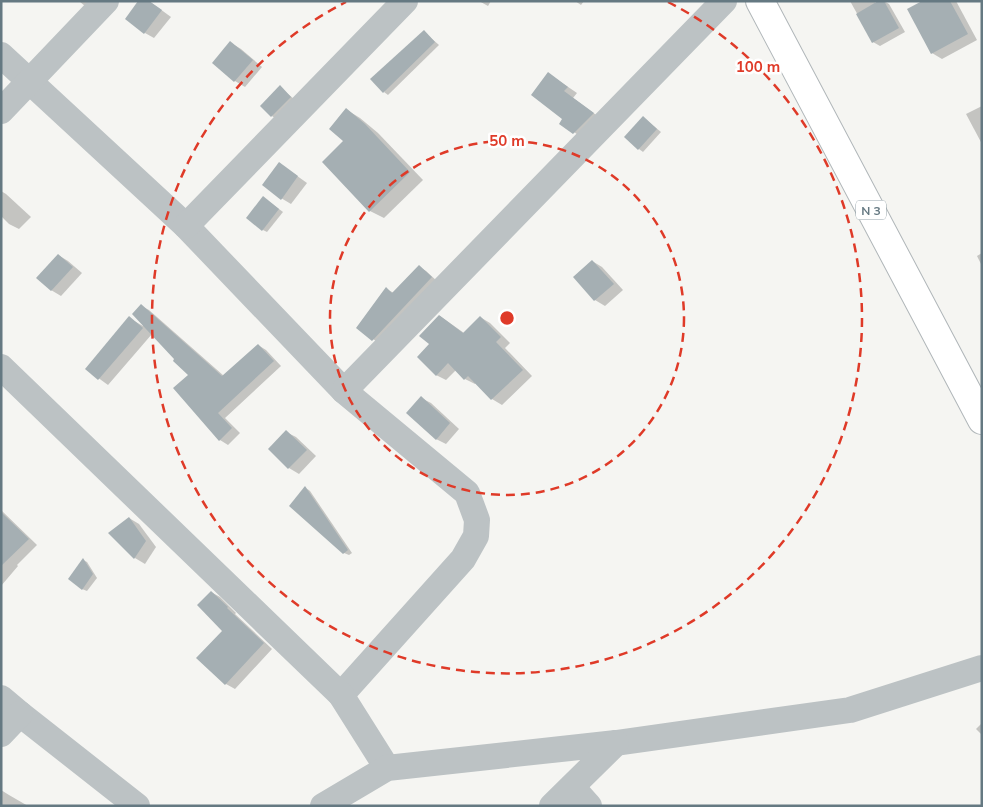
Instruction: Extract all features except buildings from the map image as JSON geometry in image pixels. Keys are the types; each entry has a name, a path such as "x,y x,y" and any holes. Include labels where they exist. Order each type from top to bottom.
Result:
{"main road":[{"name":"N 3","path":"760,1 982,420"}],"street":[{"path":"1,111 106,1"},
{"path":"186,226 405,1"},
{"path":"344,392 724,1"},
{"path":"1,55 186,226 344,392 467,493 477,520 476,536 463,559 341,695"},
{"path":"1,367 341,695 387,768"},
{"path":"323,806 387,768 616,743 850,710 982,668"},
{"path":"1,734 10,706 137,806"},
{"path":"552,806 616,743"},
{"path":"572,787 589,806"}]}
